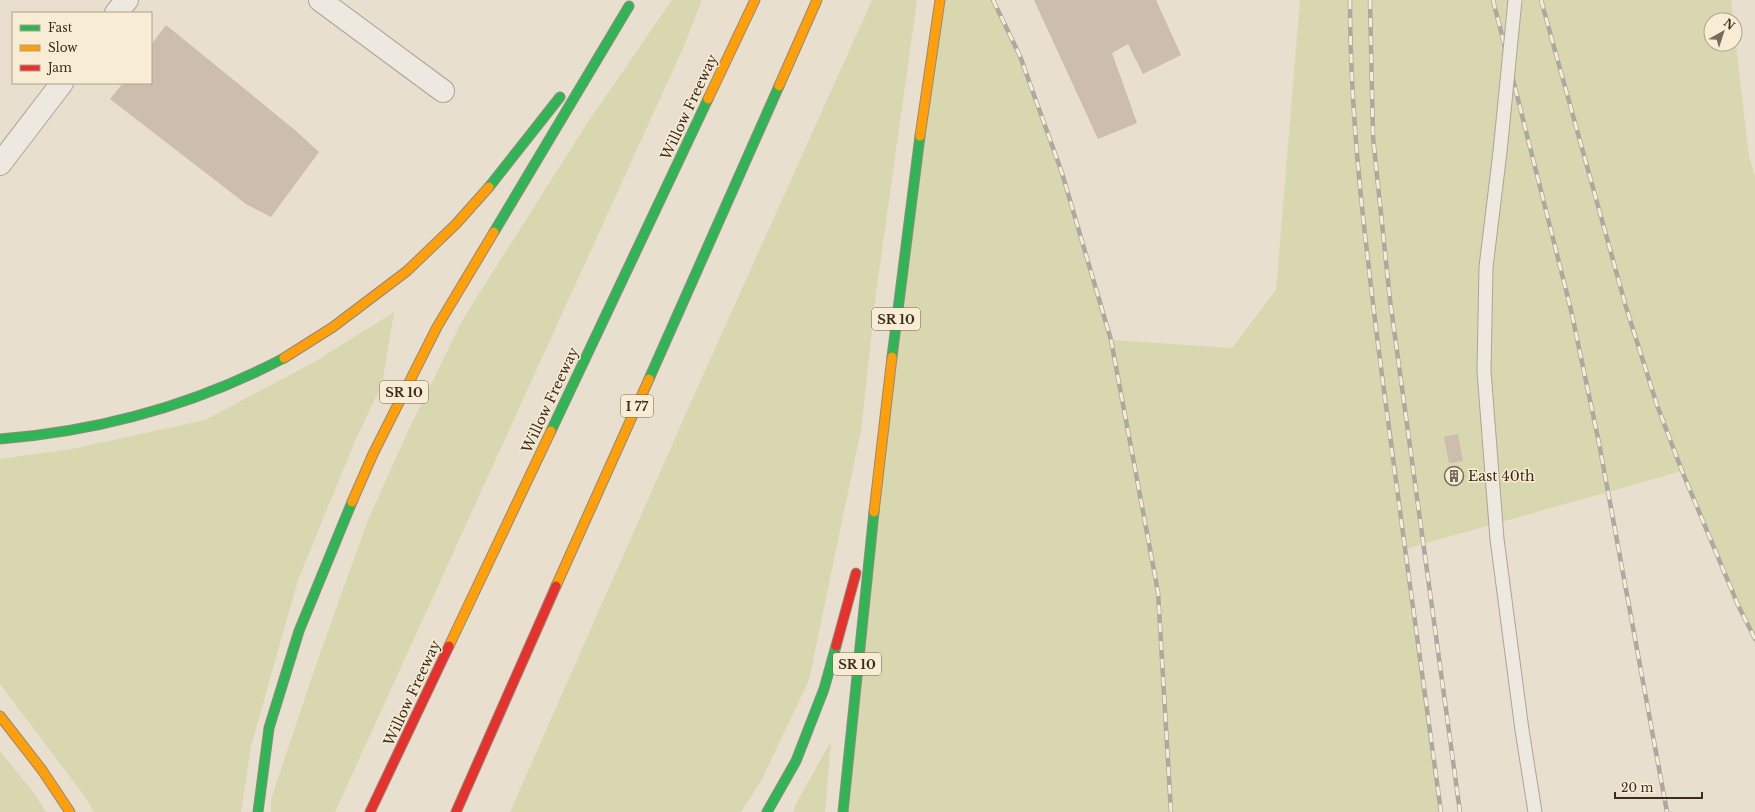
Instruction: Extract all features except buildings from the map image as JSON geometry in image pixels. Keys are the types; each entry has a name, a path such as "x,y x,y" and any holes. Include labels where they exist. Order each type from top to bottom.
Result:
{"highway":[{"name":"Willow Freeway","path":"370,812 755,0"},
{"name":"I 77","path":"456,812 817,0"},
{"name":"SR 10","path":"843,812 872,516 921,122 940,0"},
{"name":"SR 10","path":"258,812 269,728 299,630 373,454 437,327 632,3"},
{"path":"573,80 632,3"},
{"path":"0,439 33,438 117,422 230,385 287,357 343,320 416,263 479,200 513,160 564,92"},
{"path":"767,812 796,760 824,689 872,516"},
{"path":"0,716 42,770 70,812"}],"street":[{"path":"117,12 126,0"},
{"path":"320,0 443,90"},
{"path":"1,161 61,84"}],"lane":[{"path":"1515,0 1500,152 1486,268 1484,371 1490,469 1497,539 1522,730 1535,812"}],"shaded area":[{"path":"672,0 702,0 684,46 335,812 271,812 271,799 317,662 368,520 409,429 463,319 588,122"},
{"path":"872,0 917,0 876,293 861,430 809,680 761,781 741,812 510,812 691,402"},
{"path":"940,0 991,0 1020,56 1062,173 1111,340 1232,348 1276,290 1300,0 1731,0 1732,12 1703,12 1703,52 1737,52 1749,157 1755,176 1755,639 1738,605 1682,471 1405,549 1441,812 843,812"},
{"path":"394,312 382,384 355,441 298,580 251,746 241,812 94,812 86,798 0,684 0,459 72,449 205,420 311,364"},
{"path":"831,741 825,812 793,812 796,804"},
{"path":"0,751 33,792 46,812 0,812"}],"railway":[{"path":"993,0 1020,56 1062,173 1111,340 1158,592 1171,812"},
{"path":"1350,0 1353,90 1359,180 1374,315 1441,812"},
{"path":"1370,0 1373,137 1390,300 1460,812"},
{"path":"1493,0 1571,310 1599,443 1667,812"},
{"path":"1541,0 1626,307 1657,405 1682,471 1738,605 1755,639"}],"traffic: fast":[{"path":"494,232 629,6"},
{"path":"649,379 779,86"},
{"path":"489,187 560,97"},
{"path":"551,431 708,99"},
{"path":"892,357 920,136"},
{"path":"0,439 74,430 146,413 216,389 250,375 284,358"},
{"path":"258,812 269,728 299,631 352,502"},
{"path":"843,812 874,512"},
{"path":"767,812 796,761 824,689 836,646"}],"traffic: slow":[{"path":"708,99 755,0"},
{"path":"779,86 817,0"},
{"path":"920,136 940,0"},
{"path":"284,358 333,327 407,271 456,224 489,187"},
{"path":"352,502 373,454 437,327 494,232"},
{"path":"874,512 892,357"},
{"path":"556,586 649,379"},
{"path":"449,646 551,431"},
{"path":"0,716 42,770 70,812"}],"traffic: jam":[{"path":"836,646 856,573"},
{"path":"456,812 556,586"},
{"path":"370,812 449,646"}],"place":[{"name":"East 40th","path":"1454,476"}]}
